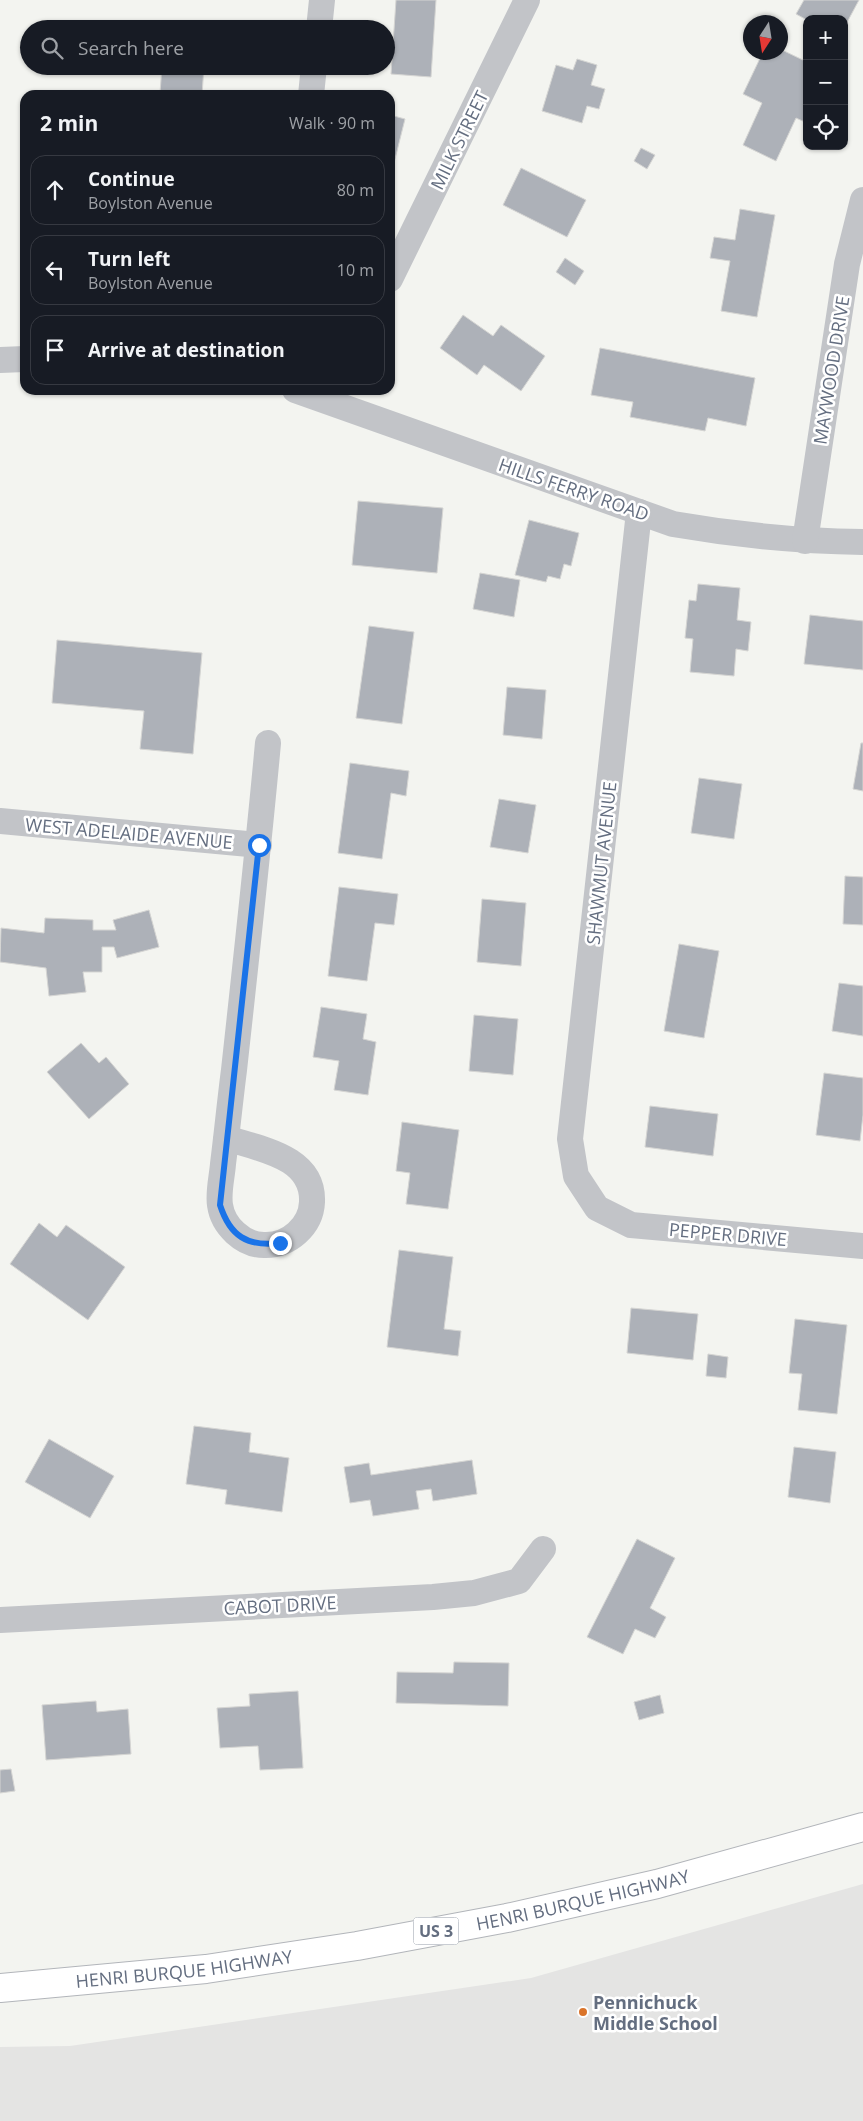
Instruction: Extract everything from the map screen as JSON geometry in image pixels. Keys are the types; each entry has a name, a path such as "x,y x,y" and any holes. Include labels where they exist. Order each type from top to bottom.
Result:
{"main road":[{"name":"HENRI BURQUE HIGHWAY","path":"0,1988 206,1968 357,1946 507,1918 657,1884 863,1827"}],"street":[{"path":"320,20 322,0"},
{"name":"MILK STREET","path":"395,269 527,0"},
{"path":"312,90 313,75"},
{"name":"MAYWOOD DRIVE","path":"805,541 847,264 863,200"},
{"path":"0,360 20,359"},
{"name":"HILLS FERRY ROAD","path":"332,396 673,524 805,541 863,542"},
{"name":"SHAWMUT AVENUE","path":"597,1208 576,1176 570,1140 639,512"},
{"path":"226,1138 259,845 268,743"},
{"name":"WEST ADELAIDE AVENUE","path":"0,821 259,845"},
{"name":"PEPPER DRIVE","path":"597,1208 631,1225 863,1246"},
{"name":"CABOT DRIVE","path":"0,1620 433,1597 474,1593 519,1581 543,1549"}],"shaded area":[{"name":"Pennichuck Middle School","path":"863,1884 863,2121 0,2121 0,2047 70,2046 531,1978"}],"building":[{"path":"396,0 436,0 431,77 395,74"},
{"path":"804,0 859,0 848,21 848,15 803,15 803,18 796,14"},
{"path":"788,53 803,60 803,121 796,118 776,161 743,145 762,103 743,94 759,60 788,60"},
{"path":"577,59 597,65 591,85 605,89 599,109 587,106 582,123 542,111 556,65 573,70"},
{"path":"161,75 203,75 202,90 160,90"},
{"path":"395,116 405,119 395,159"},
{"path":"641,148 655,155 647,169 634,161"},
{"path":"521,168 586,200 567,237 503,205"},
{"path":"740,209 775,215 757,317 721,311 730,261 710,258 714,237 735,240"},
{"path":"565,258 584,271 575,285 556,272"},
{"path":"463,315 493,336 501,325 545,356 521,391 484,365 477,375 440,348"},
{"path":"600,348 755,378 746,426 708,418 705,431 630,417 633,402 591,395"},
{"path":"358,501 443,508 437,573 352,565"},
{"path":"529,520 579,533 571,566 564,564 560,579 548,576 546,582 515,575"},
{"path":"480,573 520,580 514,617 473,609"},
{"path":"698,584 740,588 737,620 751,622 748,651 736,649 734,676 690,672 693,639 685,638 689,600 696,601"},
{"path":"810,615 863,621 863,670 804,664"},
{"path":"369,626 414,632 402,724 356,718"},
{"path":"57,640 202,653 193,754 140,749 144,711 52,703"},
{"path":"507,687 546,690 542,739 503,735"},
{"path":"861,743 863,743 863,791 853,789"},
{"path":"350,763 409,771 406,796 391,793 382,859 338,853"},
{"path":"699,778 742,784 734,839 691,833"},
{"path":"499,799 536,805 528,853 490,847"},
{"path":"845,876 863,877 863,925 843,924"},
{"path":"339,887 398,894 394,925 375,923 367,981 328,976"},
{"path":"482,899 526,903 521,966 477,962"},
{"path":"149,910 159,947 117,958 114,947 102,947 102,972 83,972 86,992 49,996 46,968 0,962 1,928 44,933 45,918 93,920 93,930 116,930 113,920"},
{"path":"679,944 719,951 704,1038 664,1031"},
{"path":"839,983 863,986 863,1036 832,1031"},
{"path":"321,1007 367,1014 363,1039 376,1042 368,1095 334,1090 339,1061 313,1057"},
{"path":"474,1015 518,1019 513,1075 469,1071"},
{"path":"81,1043 99,1063 106,1057 129,1084 89,1119 47,1072"},
{"path":"824,1073 863,1078 863,1115 860,1141 816,1135"},
{"path":"650,1106 718,1114 713,1156 645,1147"},
{"path":"402,1122 459,1130 448,1209 406,1204 410,1173 396,1171"},
{"path":"39,1223 57,1237 66,1225 125,1267 88,1320 10,1264"},
{"path":"399,1250 453,1257 444,1329 461,1331 458,1356 387,1347"},
{"path":"631,1308 698,1314 693,1360 627,1353"},
{"path":"795,1319 847,1325 837,1414 798,1410 802,1374 789,1373"},
{"path":"708,1354 728,1357 726,1378 706,1376"},
{"path":"194,1426 251,1433 249,1452 289,1458 282,1512 225,1504 227,1490 186,1484"},
{"path":"49,1439 114,1476 90,1518 25,1482"},
{"path":"794,1447 836,1452 830,1503 788,1497"},
{"path":"472,1460 477,1494 433,1501 431,1489 416,1491 419,1509 373,1516 370,1500 350,1503 344,1467 369,1463 371,1475"},
{"path":"637,1539 675,1558 650,1608 666,1617 655,1638 635,1629 623,1654 587,1637"},
{"path":"454,1662 509,1663 508,1706 396,1703 397,1672 453,1673"},
{"path":"298,1691 303,1768 260,1770 258,1746 220,1748 217,1708 250,1706 249,1694"},
{"path":"660,1695 664,1713 639,1720 634,1702"},
{"path":"96,1701 97,1712 128,1709 131,1754 46,1760 42,1705"},
{"path":"11,1769 15,1791 0,1793 0,1770"}],"place":[{"name":"Pennichuck Middle School","path":"583,2012"}],"route":[{"path":"259,845 220,1189 220,1205 225,1220 235,1233 248,1241 264,1245 280,1243"}]}
